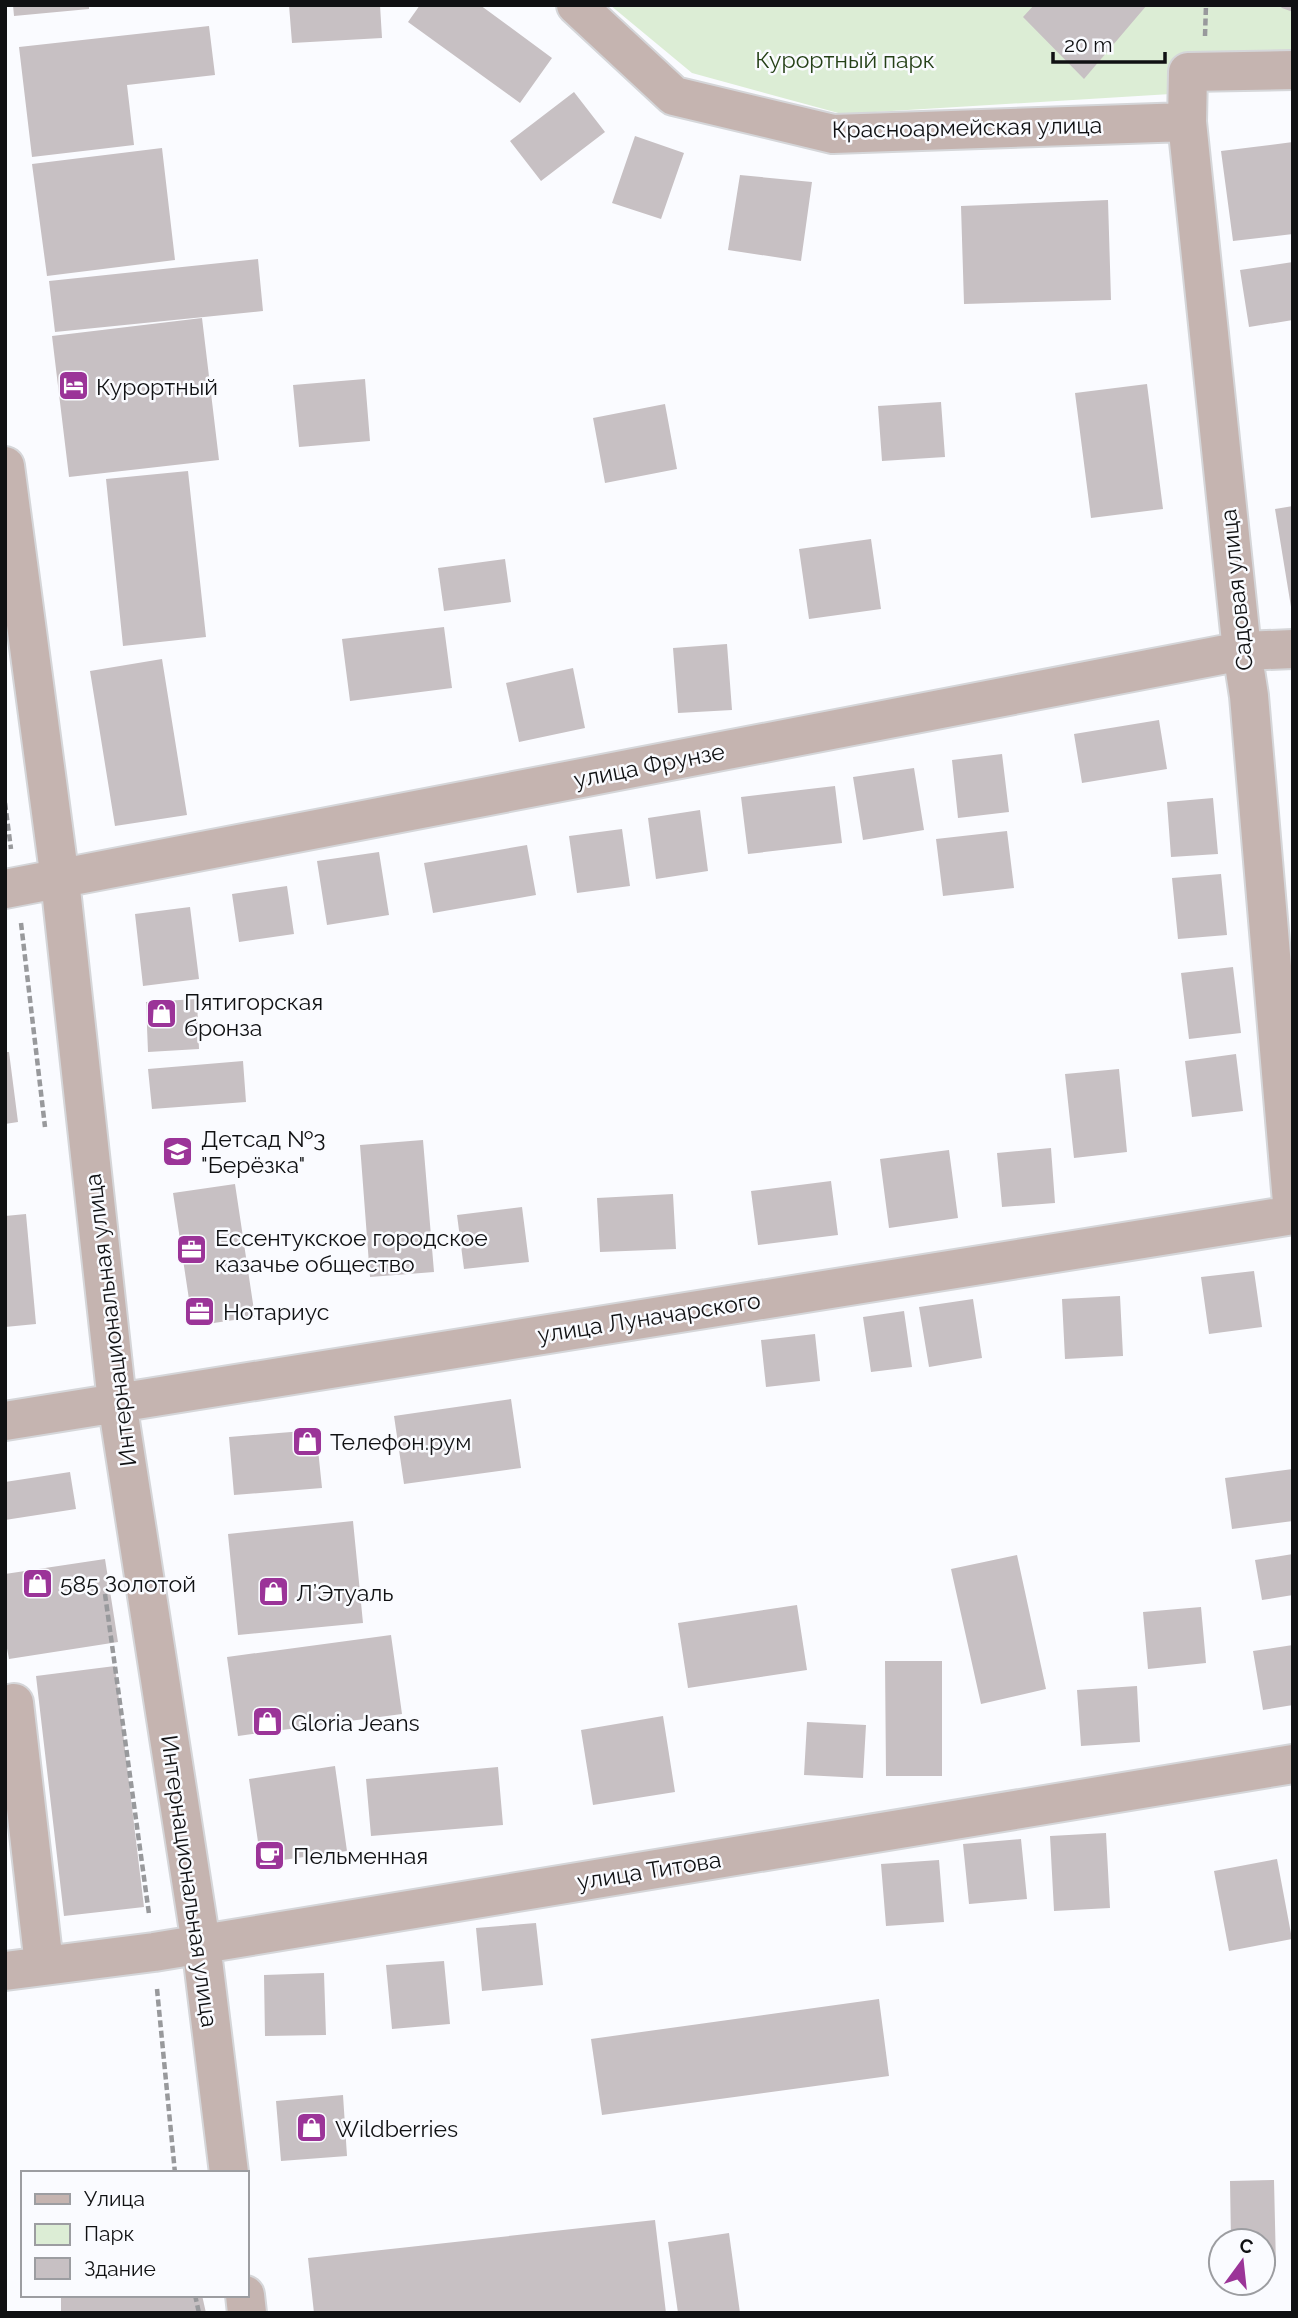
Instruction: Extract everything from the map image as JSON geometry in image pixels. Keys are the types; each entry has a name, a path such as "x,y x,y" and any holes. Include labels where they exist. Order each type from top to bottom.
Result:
{"street":[{"name":"Красноармейская улица","path":"576,5 674,96 832,134 1187,122"},
{"name":"Садовая улица","path":"1293,70 1188,72 1187,122 1242,651 1249,696 1293,1214"},
{"name":"Интернациональная улица","path":"5,466 60,880 117,1402 201,1944 229,2171"},
{"name":"улица Фрунзе","path":"5,889 1242,651 1293,649"},
{"name":"улица Луначарского","path":"5,1421 1293,1214"},
{"path":"14,1703 44,1965"},
{"name":"улица Титова","path":"5,1971 154,1952 1293,1764"}],"green space":[{"name":"Курортный парк","path":"610,5 1293,5 1293,89 842,114 692,73"}],"building":[{"path":"13,5 89,5 89,9 14,16"},
{"path":"289,5 380,5 382,38 292,43"},
{"path":"420,5 480,5 552,58 520,103 408,22"},
{"path":"1034,5 1147,5 1084,79 1023,17"},
{"path":"1279,5 1293,5 1293,12 1282,8"},
{"path":"209,26 215,75 127,85 134,145 32,157 19,47"},
{"path":"574,92 605,132 541,181 510,141"},
{"path":"635,136 684,153 661,219 612,203"},
{"path":"1293,142 1293,234 1233,241 1221,151"},
{"path":"162,148 175,260 47,276 32,164"},
{"path":"740,175 812,182 801,261 728,250"},
{"path":"1108,200 1111,300 964,304 961,206"},
{"path":"258,259 263,311 55,332 49,281"},
{"path":"1293,262 1293,320 1249,327 1240,270"},
{"path":"202,318 219,460 69,477 52,336"},
{"path":"365,379 370,441 299,447 293,385"},
{"path":"1147,384 1163,509 1091,518 1075,393"},
{"path":"941,402 945,457 882,461 878,406"},
{"path":"665,404 677,469 605,483 593,418"},
{"path":"188,471 206,637 123,646 106,479"},
{"path":"1293,506 1293,607 1291,607 1275,509"},
{"path":"871,539 881,609 809,619 799,549"},
{"path":"505,559 511,602 444,611 438,568"},
{"path":"444,627 452,688 350,701 342,639"},
{"path":"727,644 732,710 678,713 673,648"},
{"path":"162,659 187,815 115,826 90,671"},
{"path":"573,668 585,728 519,742 506,683"},
{"path":"1159,720 1167,769 1082,783 1074,734"},
{"path":"1002,754 1009,812 958,818 952,760"},
{"path":"914,768 924,830 863,840 853,777"},
{"path":"835,786 842,843 748,854 741,797"},
{"path":"1213,798 1218,854 1171,857 1167,802"},
{"path":"700,810 708,871 656,879 648,818"},
{"path":"622,829 630,886 577,893 569,836"},
{"path":"1007,831 1014,888 943,896 936,839"},
{"path":"527,845 536,895 433,913 424,863"},
{"path":"379,852 389,915 327,925 317,861"},
{"path":"1221,874 1227,935 1178,939 1172,878"},
{"path":"287,886 294,934 239,942 232,894"},
{"path":"190,907 199,979 143,986 135,914"},
{"path":"1233,967 1241,1033 1189,1039 1181,973"},
{"path":"197,999 199,1049 148,1052 146,1002"},
{"path":"5,1052 9,1052 18,1122 5,1124"},
{"path":"1236,1054 1243,1111 1192,1117 1185,1061"},
{"path":"243,1061 246,1102 152,1109 148,1069"},
{"path":"1119,1069 1127,1152 1074,1158 1065,1074"},
{"path":"423,1140 434,1272 370,1277 360,1145"},
{"path":"1051,1148 1055,1203 1002,1207 997,1153"},
{"path":"949,1150 958,1218 889,1228 880,1159"},
{"path":"831,1181 838,1235 758,1245 751,1191"},
{"path":"235,1184 255,1317 193,1326 173,1193"},
{"path":"673,1194 676,1249 600,1252 597,1198"},
{"path":"522,1207 529,1262 464,1269 457,1215"},
{"path":"26,1214 36,1324 5,1327 5,1216"},
{"path":"1254,1271 1262,1327 1209,1334 1201,1277"},
{"path":"1120,1296 1123,1356 1065,1359 1062,1299"},
{"path":"973,1299 982,1358 929,1367 919,1307"},
{"path":"904,1311 912,1367 871,1372 863,1317"},
{"path":"815,1334 820,1381 766,1387 761,1340"},
{"path":"511,1399 521,1468 404,1484 394,1416"},
{"path":"316,1430 322,1488 234,1495 229,1437"},
{"path":"1293,1469 1293,1521 1232,1529 1225,1478"},
{"path":"70,1472 76,1509 5,1520 5,1482"},
{"path":"353,1521 363,1623 238,1635 228,1534"},
{"path":"1293,1554 1293,1595 1262,1600 1255,1560"},
{"path":"1017,1555 1046,1689 981,1704 951,1569"},
{"path":"105,1559 118,1642 9,1659 5,1638 5,1574"},
{"path":"797,1605 807,1670 688,1688 678,1623"},
{"path":"1201,1607 1206,1663 1148,1669 1143,1612"},
{"path":"391,1635 402,1714 238,1736 227,1657"},
{"path":"1293,1645 1293,1705 1263,1710 1253,1651"},
{"path":"885,1661 942,1661 942,1776 886,1776"},
{"path":"115,1666 144,1907 64,1916 36,1676"},
{"path":"1137,1686 1140,1742 1081,1746 1077,1690"},
{"path":"663,1716 675,1792 593,1805 581,1730"},
{"path":"807,1722 866,1725 863,1778 804,1775"},
{"path":"335,1766 347,1851 261,1863 249,1779"},
{"path":"498,1767 503,1825 371,1836 366,1779"},
{"path":"1106,1833 1110,1908 1054,1911 1050,1836"},
{"path":"1021,1839 1027,1899 969,1904 963,1844"},
{"path":"1277,1859 1292,1939 1229,1951 1214,1871"},
{"path":"939,1860 944,1922 886,1926 881,1864"},
{"path":"536,1923 543,1985 482,1991 476,1928"},
{"path":"444,1961 450,2024 392,2029 386,1965"},
{"path":"324,1973 326,2035 265,2036 264,1975"},
{"path":"879,1999 889,2076 602,2115 591,2039"},
{"name":"Wildberries","path":"343,2095 347,2156 281,2161 276,2101"},
{"path":"1274,2180 1275,2227 1231,2227 1230,2181"},
{"path":"655,2220 666,2313 314,2313 308,2258"},
{"path":"729,2233 740,2313 678,2313 668,2242"},
{"path":"61,2297 202,2297 206,2313 61,2313"}],"place":[{"name":"Курортный","path":"73,386"},
{"name":"Пятигорская бронза","path":"161,1014"},
{"name":"Детсад №3 \"Берёзка\"","path":"178,1151"},
{"name":"Ессентукское городское казачье общество","path":"192,1250"},
{"name":"Нотариус","path":"200,1311"},
{"name":"Телефон.рум","path":"307,1441"},
{"name":"585 Золотой","path":"37,1583"},
{"name":"Л’Этуаль","path":"273,1592"},
{"name":"Gloria Jeans","path":"268,1722"},
{"name":"Пельменная","path":"270,1855"},
{"name":"Wildberries","path":"312,2128"}]}
